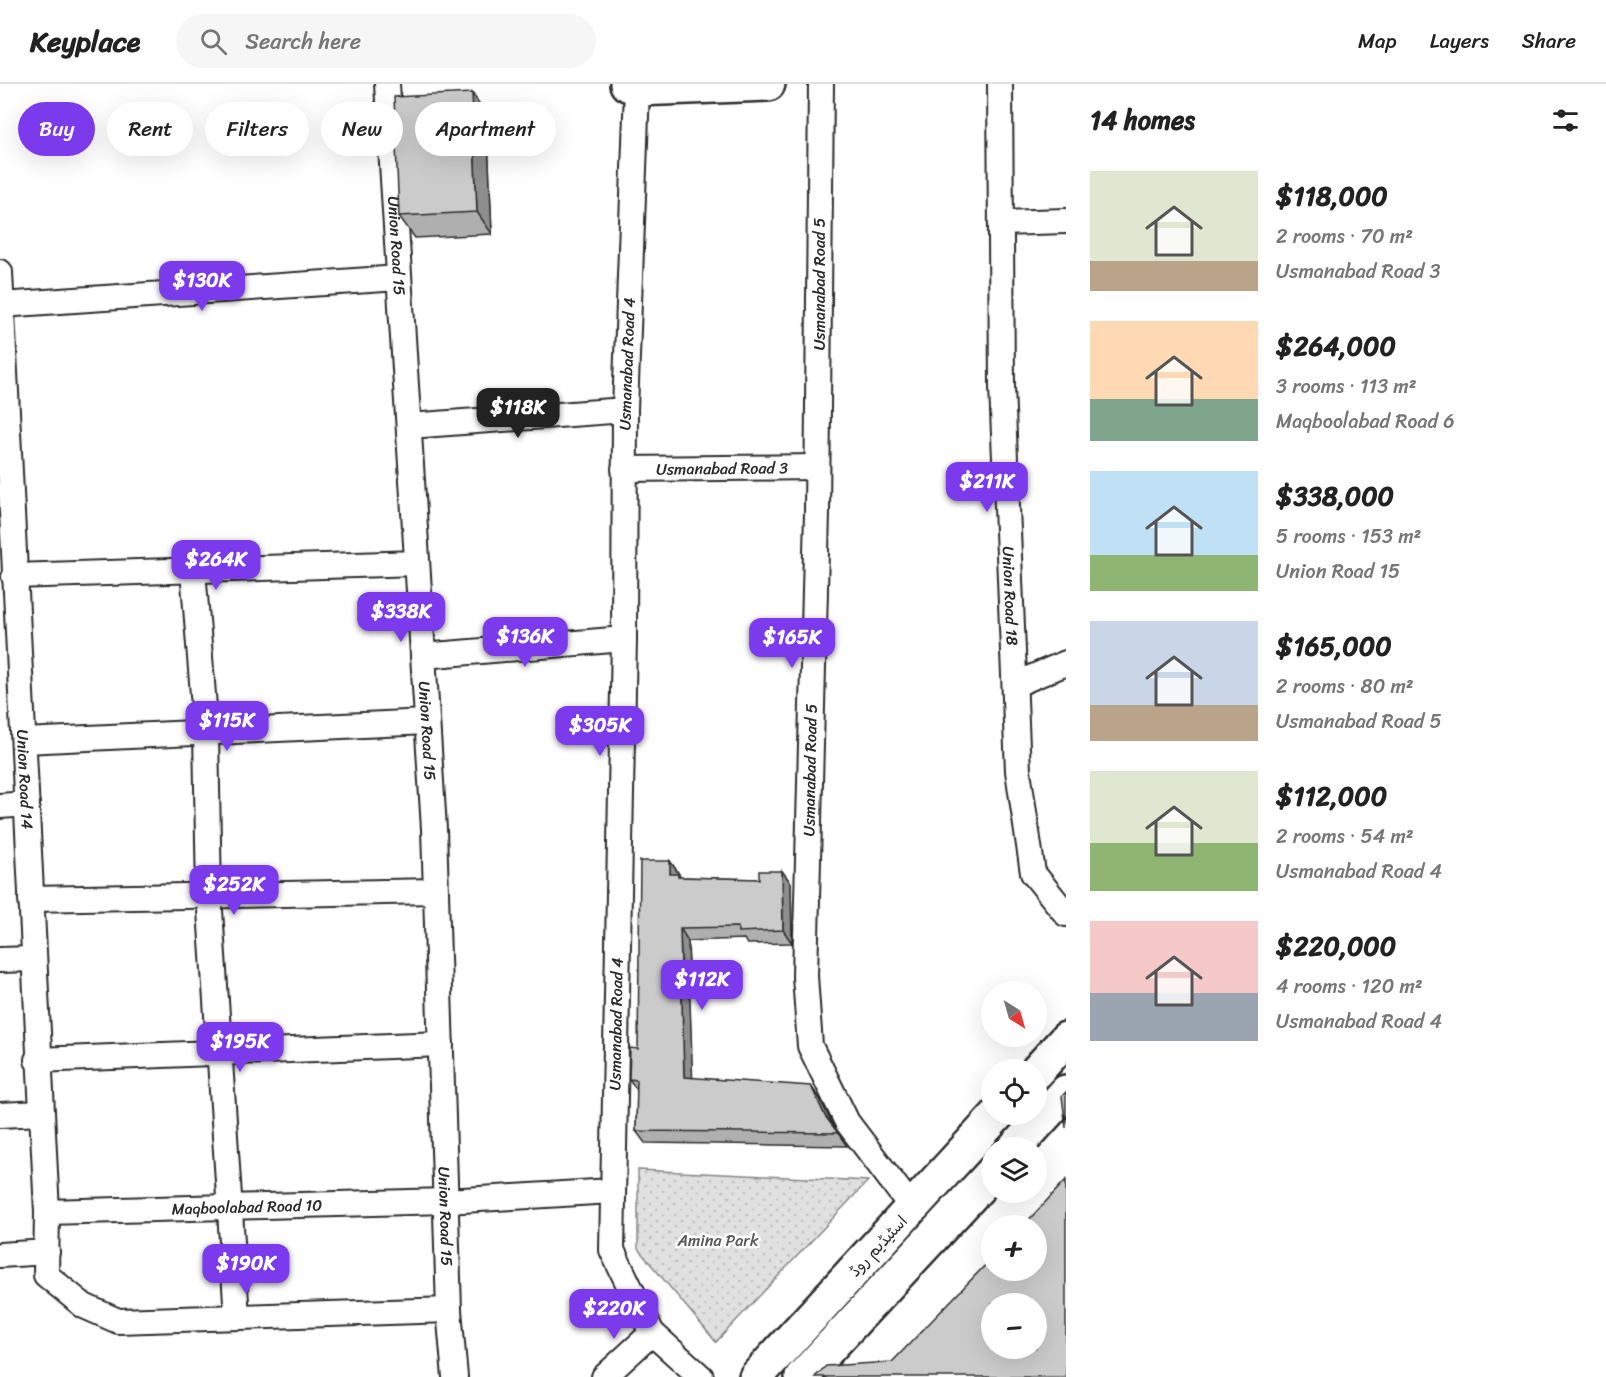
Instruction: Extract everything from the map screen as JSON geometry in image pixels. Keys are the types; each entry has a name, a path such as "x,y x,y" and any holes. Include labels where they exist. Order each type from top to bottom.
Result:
{"main road":[{"path":"632,87 768,84"},
{"path":"1047,1060 1066,1039"},
{"path":"1025,1137 1066,1092"},
{"name":"اسٹیڈیم روڈ","path":"756,1377 988,1125"},
{"name":"اسٹیڈیم روڈ","path":"802,1377 981,1185"}],"street":[{"name":"Union Road 15","path":"387,84 436,891 449,1310 455,1377"},
{"name":"Usmanabad Road 5","path":"821,84 818,467 805,976 810,1046 847,1122 913,1209"},
{"name":"Union Road 18","path":"1000,84 1003,223 1002,387 1018,771 1033,873 1066,914"},
{"name":"Usmanabad Road 4","path":"632,87 612,1250 652,1333 701,1377"},
{"path":"1003,223 1066,220"},
{"name":"Union Road 14","path":"0,272 2,360 14,576 10,667 24,741 37,1060 47,1212 46,1275 84,1306 117,1321 237,1317"},
{"path":"2,305 399,278"},
{"path":"408,426 625,410"},
{"name":"Usmanabad Road 3","path":"624,469 818,467"},
{"path":"14,576 417,563"},
{"path":"193,570 206,732 209,895 237,1317 449,1310"},
{"path":"423,656 624,639"},
{"path":"1016,684 1066,663"},
{"path":"24,741 427,722"},
{"path":"0,806 27,804"},
{"path":"31,899 436,891"},
{"path":"0,960 33,958"},
{"path":"37,1060 441,1044"},
{"path":"0,1115 41,1113"},
{"path":"446,1201 612,1191"},
{"name":"Maqboolabad Road 10","path":"47,1212 446,1201"},
{"path":"0,1255 47,1252"},
{"path":"604,1377 652,1333"}],"green space":[{"name":"Amina Park","path":"638,1170 868,1181 716,1342 638,1249"}],"building":[{"path":"472,93 472,102 415,102 415,156 475,156 477,212 399,216 396,156 403,156 403,102 394,102 394,97"},
{"path":"640,861 670,861 670,874 678,874 678,877 759,879 759,871 782,871 783,930 738,932 738,927 680,928 684,1077 811,1086 825,1116 838,1133 636,1131 637,1080 629,1079 630,1048 638,1049"},
{"path":"1066,1092 1066,1128 1062,1096"},
{"path":"1066,1180 1066,1377 815,1377 826,1366 892,1362 981,1269 981,1281 1047,1281 1047,1215 1033,1215 1047,1203"}]}
